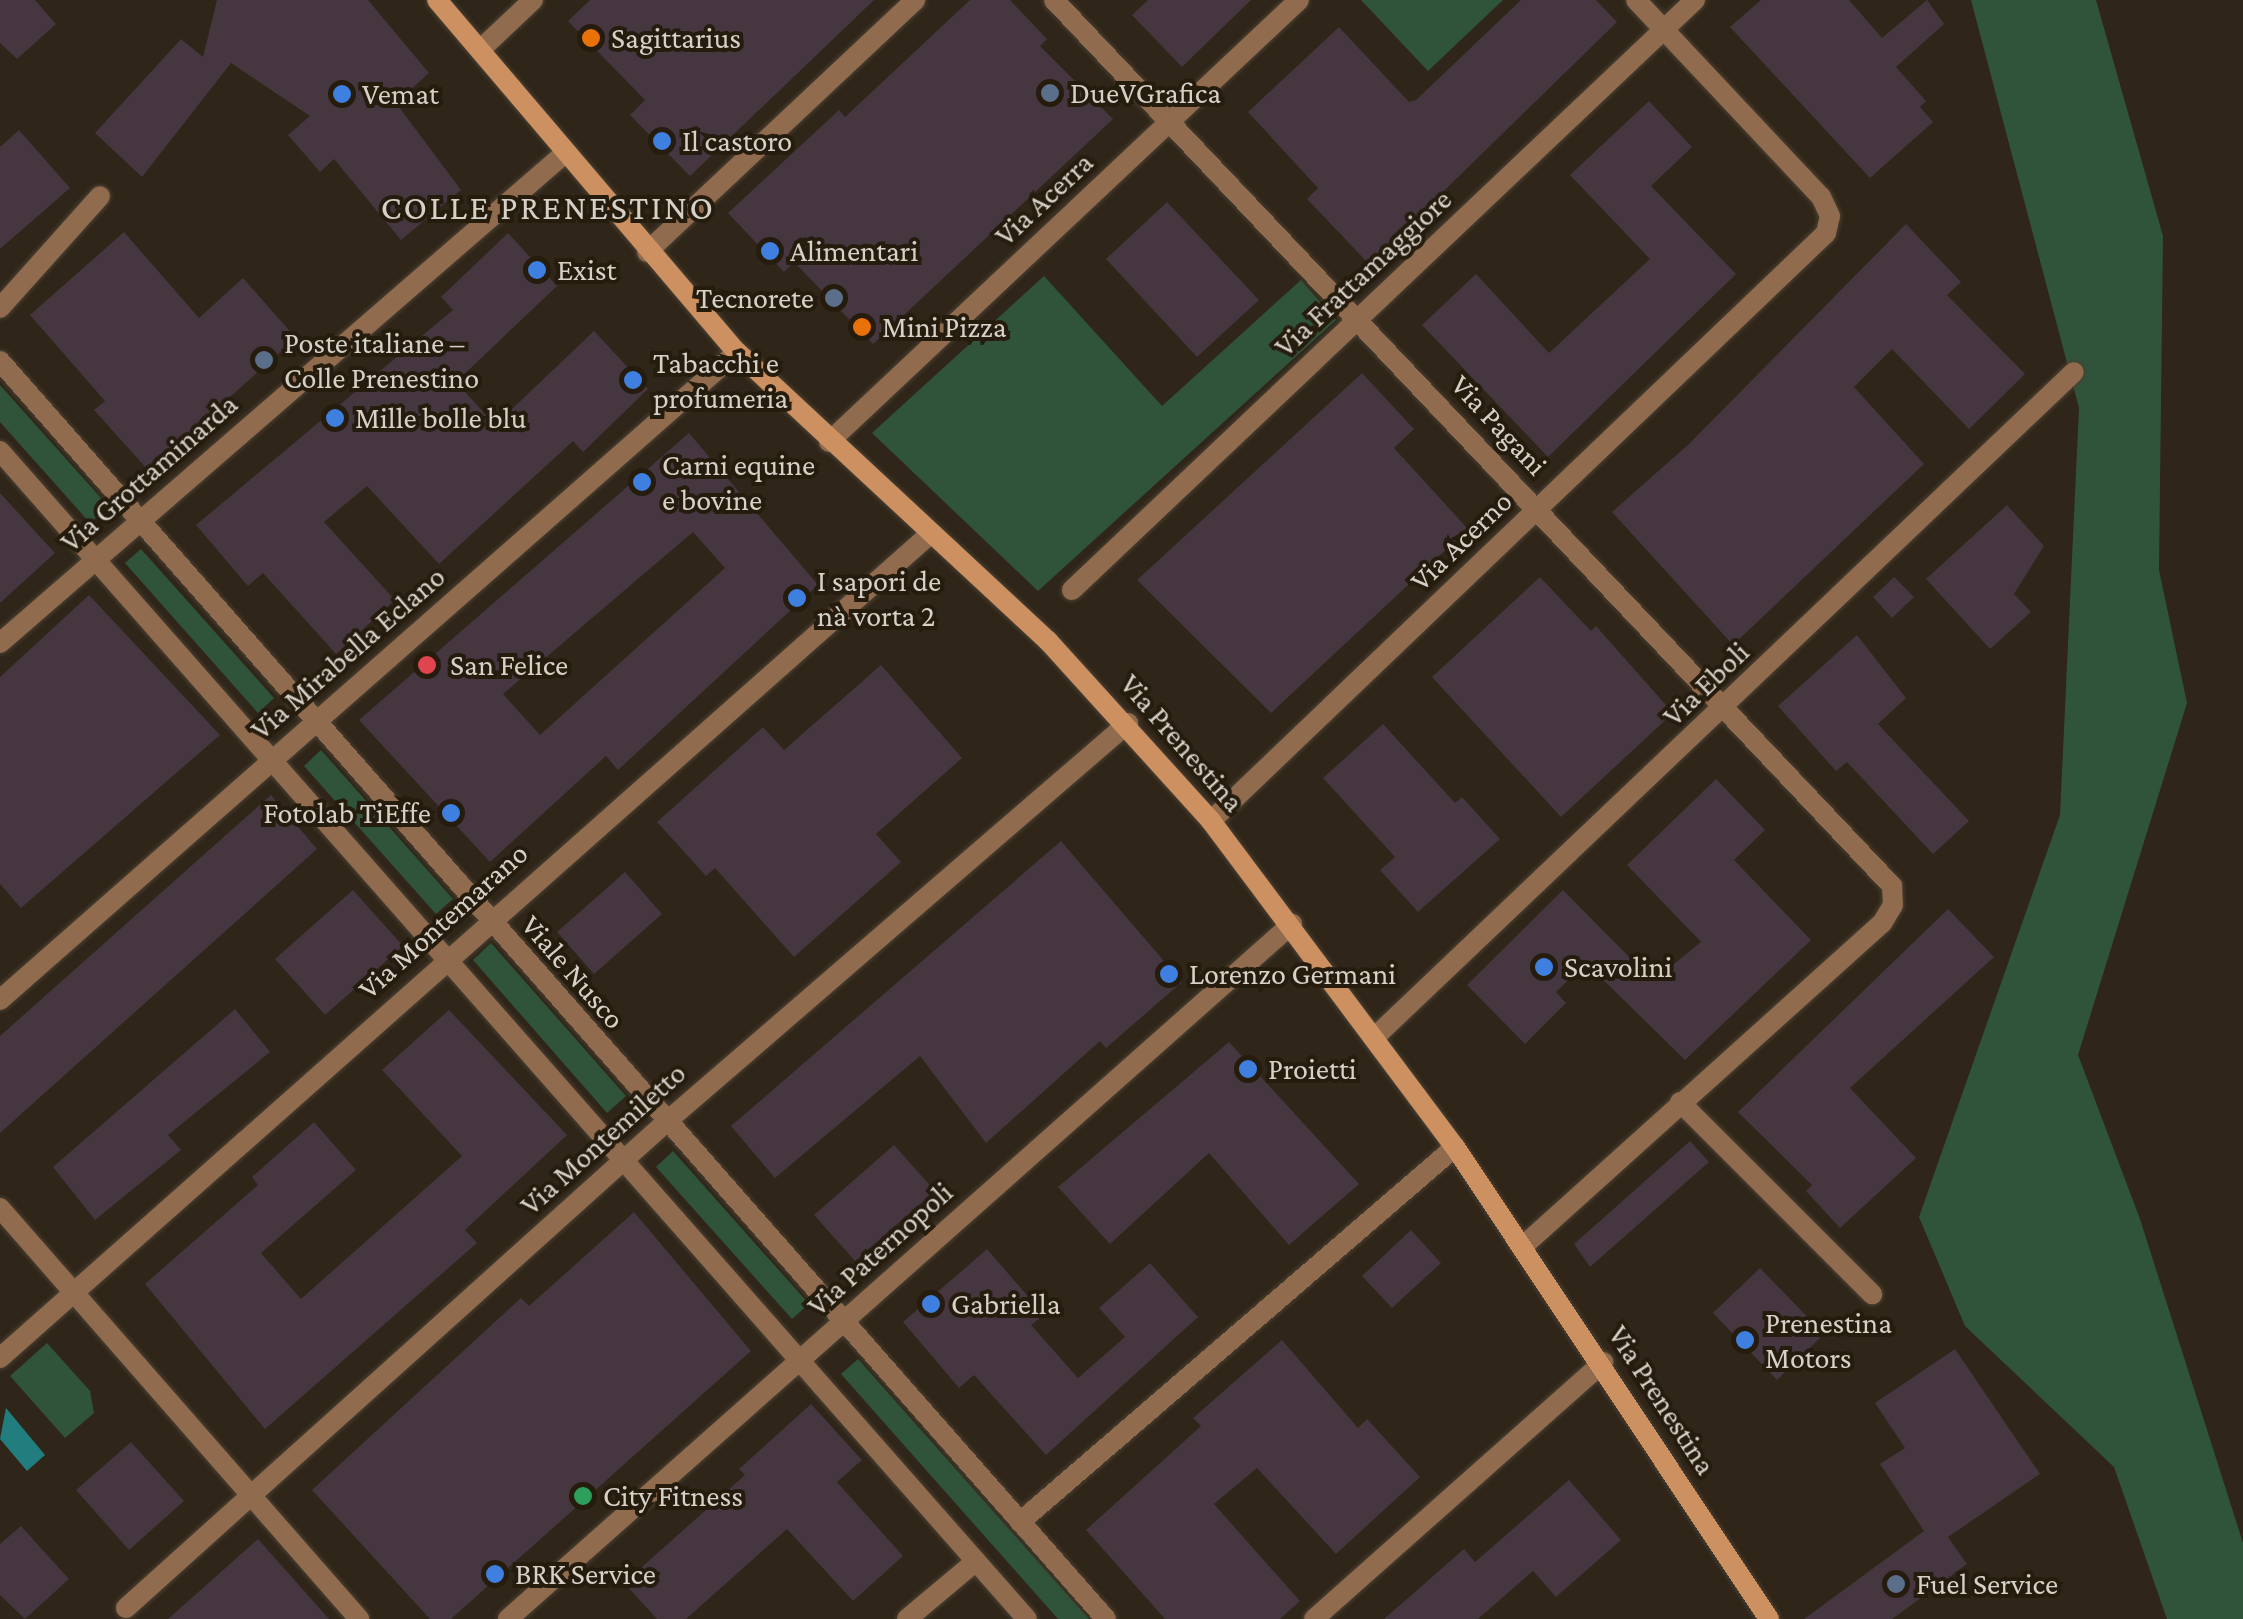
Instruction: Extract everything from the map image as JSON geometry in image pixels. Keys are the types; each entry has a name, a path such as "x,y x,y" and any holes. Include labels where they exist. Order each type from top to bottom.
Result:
{"main road":[{"name":"Via Prenestina","path":"437,0 647,252 736,352 1128,724 1211,821 1456,1147 1603,1362 1770,1619"}],"street":[{"path":"480,50 533,0"},
{"path":"647,252 915,0"},
{"name":"Via Pagani","path":"1054,0 1880,867 1895,895 1882,923 1680,1102"},
{"name":"Via Acerra","path":"829,442 1299,0"},
{"path":"1636,0 1664,30"},
{"name":"Via Frattamaggiore","path":"1072,590 1696,0"},
{"name":"Via Acerno","path":"1211,821 1822,237 1830,216 1821,197 1664,30"},
{"name":"Via Grottaminarda","path":"0,643 565,153"},
{"path":"0,308 100,196"},
{"name":"Via Mirabella Eclano","path":"0,1000 736,352"},
{"name":"Viale Nusco","path":"0,361 664,1124 1106,1619"},
{"name":"Via Eboli","path":"1376,1036 2074,372"},
{"path":"0,451 1027,1619"},
{"name":"Via Montemarano","path":"0,1358 488,920 930,534"},
{"name":"Via Montemiletto","path":"126,1608 664,1124 1128,724"},
{"name":"Via Paternopoli","path":"508,1619 1292,924"},
{"path":"1524,1245 1680,1102 1872,1294"},
{"path":"1020,1522 1456,1147"},
{"path":"0,1208 360,1619"},
{"path":"1314,1619 1603,1362"},
{"path":"907,1619 976,1561"}],"green space":[{"path":"1361,0 1503,0 1428,71"},
{"path":"1971,0 2096,0 2163,236 2159,570 2187,703 2078,1055 2140,1219 2243,1543 2243,1619 2167,1619 2114,1467 1965,1326 1919,1217 2060,815 2079,408"},
{"path":"1044,276 1162,406 1301,280 1336,320 1038,591 872,433"},
{"path":"0,385 109,507 90,523 0,422"},
{"path":"141,549 274,698 258,713 125,563"},
{"path":"321,750 453,899 436,914 304,766"},
{"path":"491,943 626,1096 607,1113 473,960"},
{"path":"673,1151 809,1304 792,1319 656,1167"},
{"path":"47,1343 90,1391 94,1413 65,1438 10,1376"},
{"path":"858,1359 1089,1619 1058,1619 841,1374"}],"water":[{"path":"6,1408 45,1455 27,1471 0,1439"}],"building":[{"path":"0,0 35,0 56,24 17,59 0,43"},
{"path":"217,0 368,0 429,73 396,103 461,190 401,240 334,159 320,172 288,135 310,116 231,63 142,177 95,133 181,39 203,57"},
{"path":"590,0 874,0 690,176 630,115 645,100 568,21"},
{"path":"970,0 1010,0 1047,39 1040,46 1113,119 873,344 794,262 784,272 728,213 839,110 845,117"},
{"path":"1148,0 1251,0 1182,67 1132,15"},
{"path":"1521,0 1596,0 1617,22 1369,264 1307,199 1318,188 1248,112 1339,27 1409,102 1416,100"},
{"path":"1761,0 1849,0 1882,38 1927,0 1944,24 1896,67 1926,101 1920,107 1933,122 1870,178 1730,27"},
{"path":"1649,101 1692,147 1651,186 1736,274 1548,457 1422,325 1476,274 1549,353 1650,259 1570,175"},
{"path":"19,130 70,188 0,249 0,147"},
{"path":"1167,202 1259,300 1197,357 1106,259"},
{"path":"1906,224 1961,282 1947,295 2025,374 1969,429 1892,349 1854,387 1924,464 1733,645 1612,512 1689,444"},
{"path":"124,232 199,318 243,278 296,338 148,470 94,410 105,401 30,315"},
{"path":"508,233 557,286 456,382 495,425 594,331 648,389 583,452 573,441 439,564 367,486 324,522 395,600 336,654 263,573 248,586 196,525 453,310 441,297"},
{"path":"1362,373 1414,429 1394,448 1468,529 1271,713 1137,580"},
{"path":"689,433 818,585 618,770 606,756 490,862 359,720","holes":["693,532 725,568 540,735 503,694"]},
{"path":"0,493 55,553 0,603"},
{"path":"2007,505 2044,546 2014,594 2031,612 1990,649 1926,579"},
{"path":"1540,577 1591,631 1596,626 1673,713 1561,817 1432,677"},
{"path":"1894,577 1914,597 1892,618 1873,597"},
{"path":"89,595 220,735 21,908 0,884 0,677"},
{"path":"1857,635 1906,698 1878,724 1969,821 1933,854 1847,762 1836,771 1778,706"},
{"path":"881,665 962,758 876,834 901,862 794,957 715,868 706,876 657,822 763,727 784,750"},
{"path":"1383,724 1455,803 1462,797 1500,839 1418,912 1380,870 1395,857 1323,778"},
{"path":"1716,779 1765,830 1734,860 1811,940 1685,1060 1586,963 1556,992 1566,1003 1525,1044 1467,985 1563,890 1653,981 1701,942 1627,865"},
{"path":"271,795 317,849 0,1133 0,1036"},
{"path":"1061,841 1182,982 1106,1048 1100,1041 986,1143 920,1056 775,1178 731,1126"},
{"path":"625,872 662,914 594,974 557,932"},
{"path":"353,890 403,946 325,1015 275,959"},
{"path":"1948,909 1994,957 1850,1088 1916,1158 1840,1228 1806,1191 1812,1185 1738,1112"},
{"path":"235,1009 270,1052 168,1135 181,1150 95,1220 53,1167"},
{"path":"449,1010 567,1135 465,1230 477,1243 265,1429 145,1284 258,1185 252,1177 314,1122 356,1170 261,1253 301,1299 462,1156 382,1070"},
{"path":"1229,1042 1359,1184 1289,1245 1209,1153 1110,1244 1058,1187"},
{"path":"1690,1141 1709,1162 1590,1267 1574,1244"},
{"path":"894,1145 935,1191 855,1261 814,1215"},
{"path":"634,1212 751,1351 451,1619 430,1619 312,1490 521,1298 529,1306"},
{"path":"1411,1230 1441,1263 1392,1308 1362,1276"},
{"path":"987,1249 1044,1315 1031,1325 1078,1378 1125,1337 1099,1308 1150,1263 1198,1317 1046,1455 974,1375 959,1388 903,1322"},
{"path":"1760,1268 1824,1334 1777,1380 1713,1313"},
{"path":"1282,1340 1358,1428 1367,1419 1420,1477 1336,1554 1257,1468 1214,1504 1300,1601 1280,1619 1165,1619 1086,1530 1201,1426 1193,1418"},
{"path":"1955,1349 2040,1474 1948,1537 1967,1564 1892,1619 1804,1619 1924,1531 1880,1464 1905,1448 1875,1403"},
{"path":"811,1404 862,1460 837,1482 903,1556 853,1601 787,1529 686,1619 657,1619 624,1583 745,1475 739,1469"},
{"path":"131,1442 184,1501 129,1550 76,1490"},
{"path":"1569,1480 1621,1540 1556,1597 1533,1571 1478,1619 1384,1619 1464,1549 1475,1562"},
{"path":"21,1526 69,1579 25,1619 0,1595 0,1544"},
{"path":"258,1539 329,1619 168,1619"}],"place":[{"name":"Sagittarius","path":"591,38"},
{"name":"DueVGrafica","path":"1050,93"},
{"name":"Vemat","path":"342,94"},
{"name":"Il castoro","path":"662,141"},
{"name":"Alimentari","path":"770,251"},
{"name":"Exist","path":"537,270"},
{"name":"Tecnorete","path":"834,298"},
{"name":"Mini Pizza","path":"862,327"},
{"name":"Poste italiane – Colle Prenestino","path":"264,360"},
{"name":"Tabacchi e profumeria","path":"633,380"},
{"name":"Mille bolle blu","path":"335,418"},
{"name":"Carni equine e bovine","path":"642,482"},
{"name":"I sapori de nà vorta 2","path":"797,598"},
{"name":"San Felice","path":"427,665"},
{"name":"Fotolab TiEffe","path":"451,813"},
{"name":"Scavolini","path":"1544,967"},
{"name":"Lorenzo Germani","path":"1169,974"},
{"name":"Proietti","path":"1248,1069"},
{"name":"Gabriella","path":"931,1304"},
{"name":"Prenestina Motors","path":"1745,1340"},
{"name":"City Fitness","path":"583,1496"},
{"name":"BRK Service","path":"495,1574"},
{"name":"Fuel Service","path":"1896,1584"}],"district":[{"name":"COLLE PRENESTINO","path":"548,208"}]}
